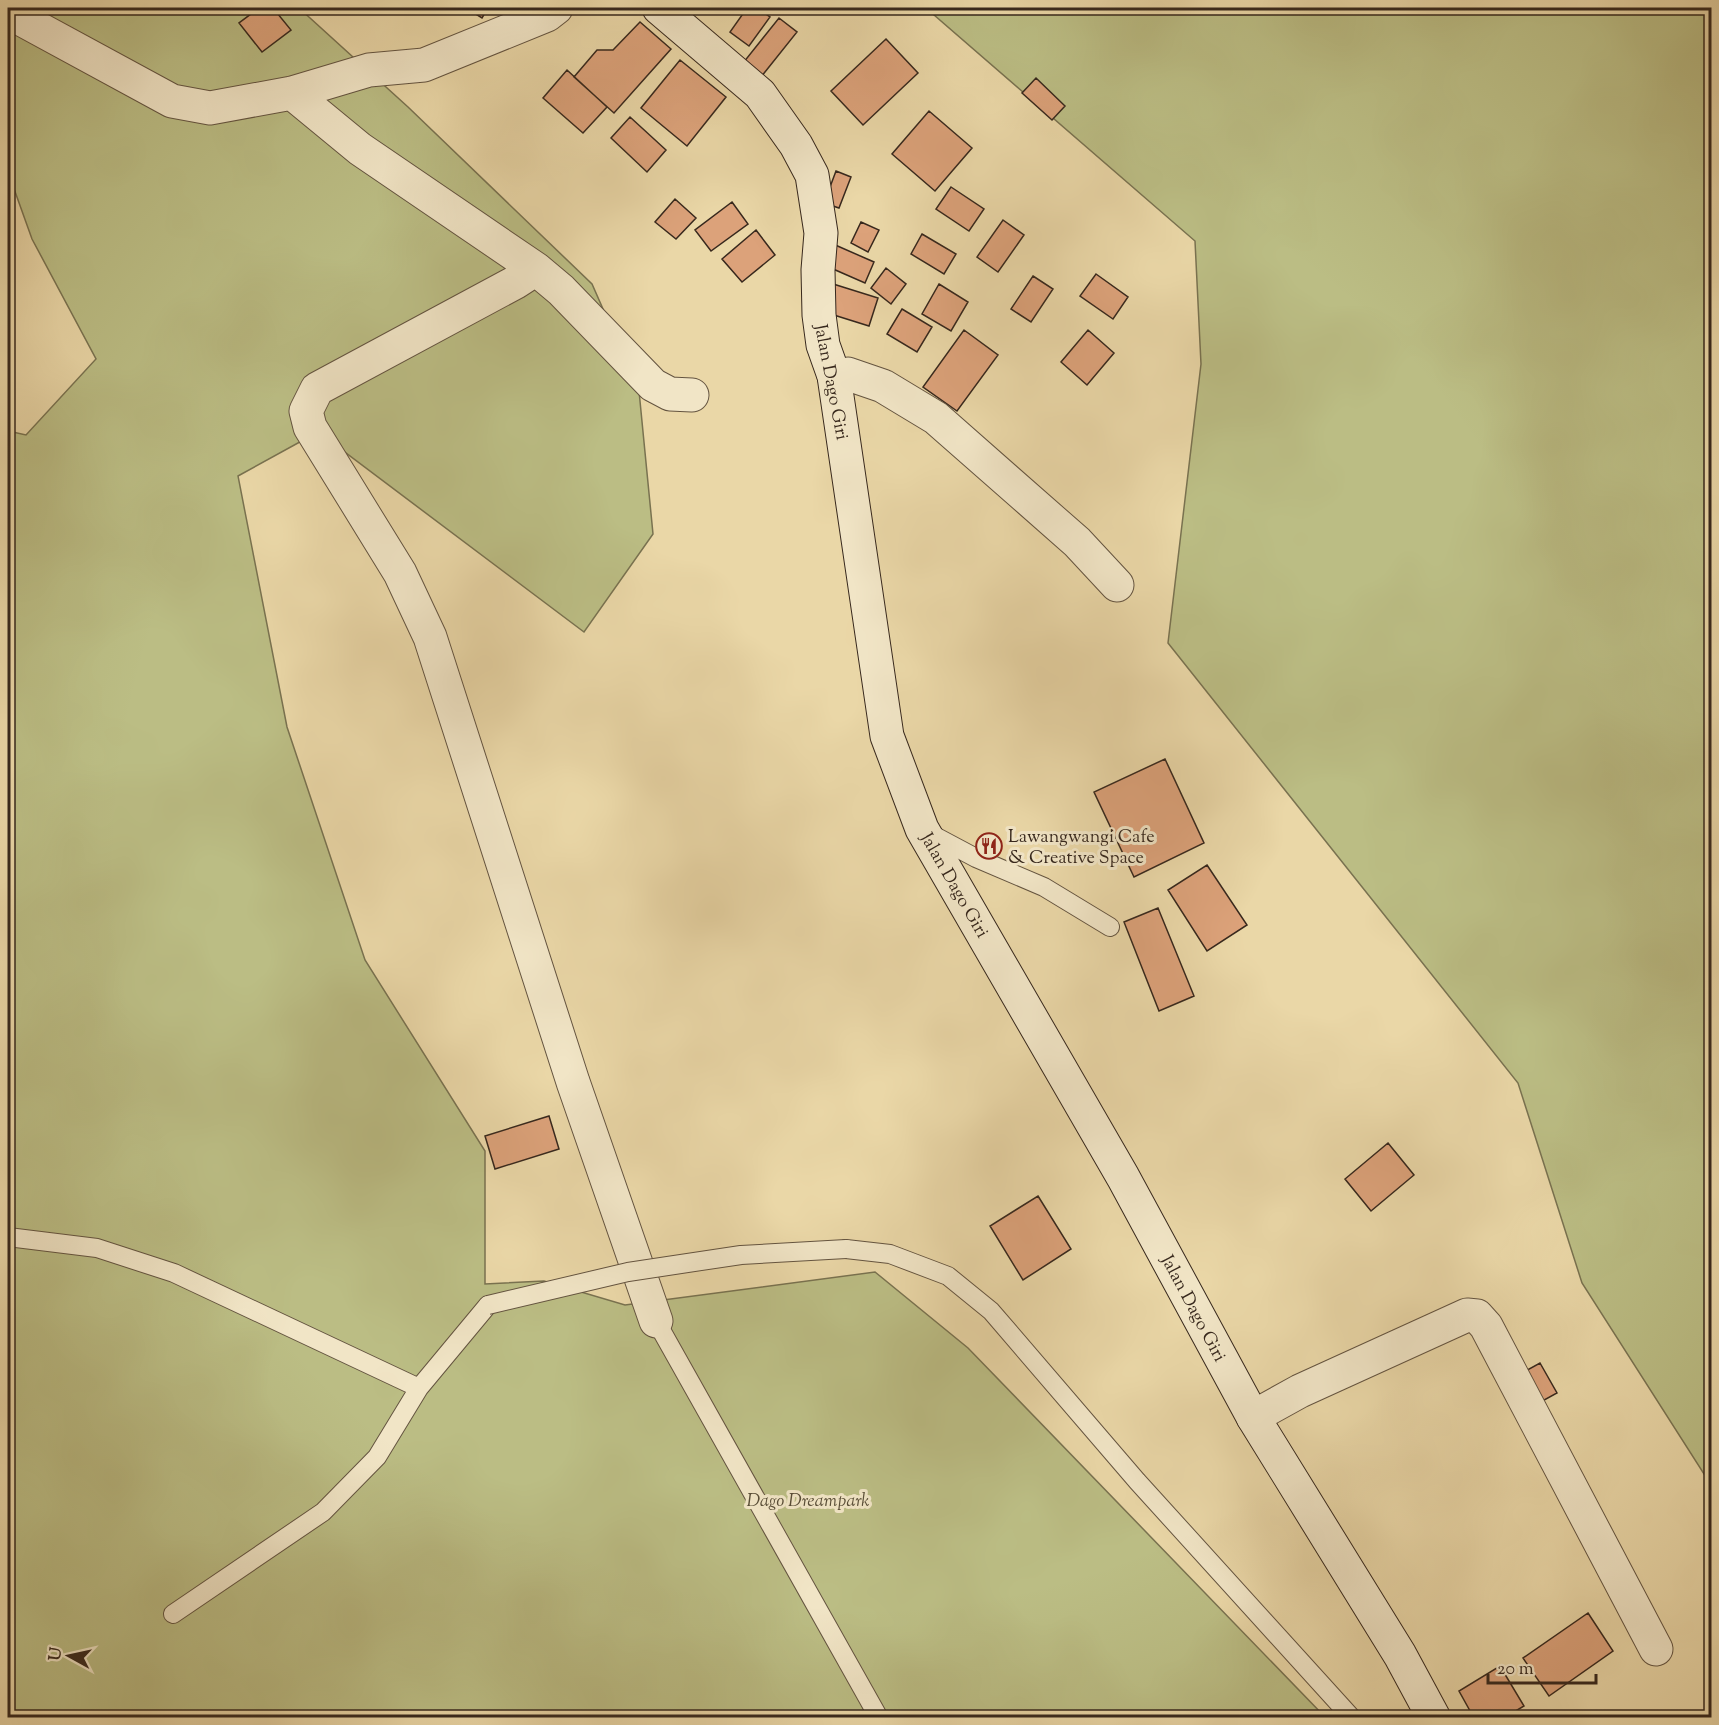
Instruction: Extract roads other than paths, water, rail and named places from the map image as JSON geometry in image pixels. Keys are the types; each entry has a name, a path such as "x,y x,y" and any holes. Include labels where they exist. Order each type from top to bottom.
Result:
{"street":[{"path":"8,12 172,101 210,108 292,93 369,70 424,65 547,15 556,8"},
{"name":"Jalan Dago Giri","path":"659,8 760,94 796,145 812,175 821,233 818,270 819,315 823,345 834,376 888,736 922,829 1123,1177 1252,1417 1400,1655 1434,1718"},
{"path":"292,93 360,149 536,269 561,290 654,386 670,394 692,395"},
{"path":"536,269 317,389 306,411 310,427 400,573 430,637 573,1082 656,1321"},
{"path":"834,376 848,374 883,386 936,418 1077,542 1117,585"},
{"path":"1252,1417 1299,1391 1467,1315 1477,1316 1486,1326 1656,1649"}],"lane":[{"path":"922,829 976,858 1044,887 1110,927"},
{"path":"8,1237 98,1248 174,1273 419,1388"},
{"path":"173,1614 323,1512 377,1457 419,1388 488,1305 627,1272 741,1255 846,1249 890,1254 948,1276 991,1311 1137,1481 1352,1718"},
{"path":"656,1321 879,1718"}],"place":[{"name":"Lawangwangi Cafe & Creative Space","path":"989,846"}],"park label":[{"name":"Dago Dreampark","path":"808,1500"}]}
